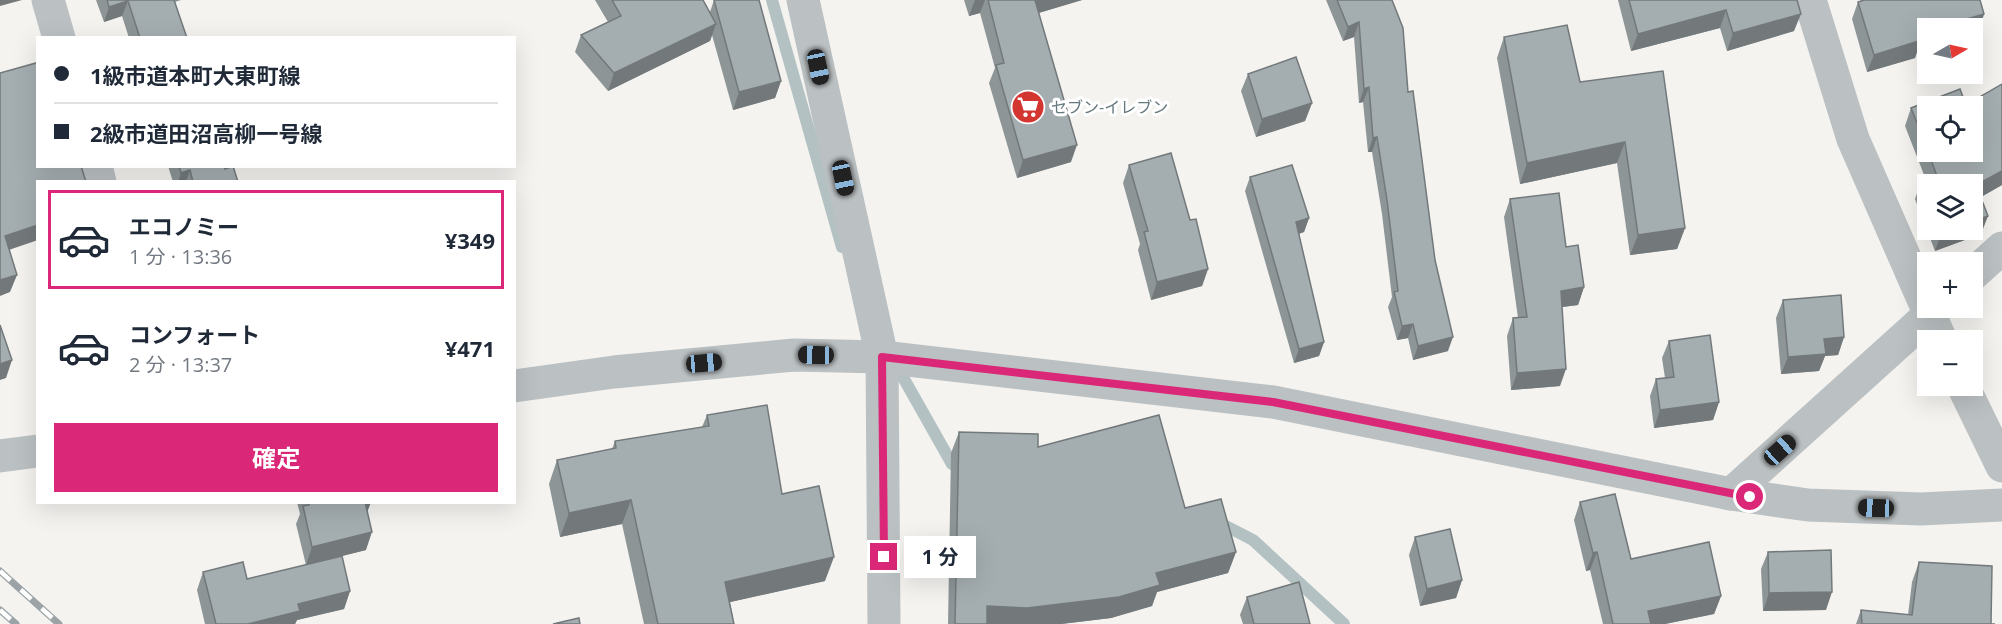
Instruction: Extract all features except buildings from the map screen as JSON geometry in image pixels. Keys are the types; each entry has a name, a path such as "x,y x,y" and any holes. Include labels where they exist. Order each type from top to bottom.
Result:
{"street":[{"path":"48,0 58,36"},
{"path":"803,0 882,357 884,624"},
{"path":"1731,494 1935,321 1853,139 1810,0"},
{"path":"1983,265 2002,248"},
{"path":"516,386 614,372 794,355 882,357 1273,402 1731,494 1808,506 1922,510 2002,505"},
{"path":"1968,396 2002,465"},
{"path":"0,456 36,452"}],"waterway":[{"path":"772,0 842,247"},
{"path":"895,363 952,464 964,470"},
{"path":"1216,521 1253,540 1344,624"}],"railway":[{"path":"0,571 59,624"},
{"path":"0,610 16,624"}],"place":[{"name":"セブン-イレブン","path":"1028,107"}],"route":[{"path":"884,557 882,357 1273,402 1750,497"}]}
